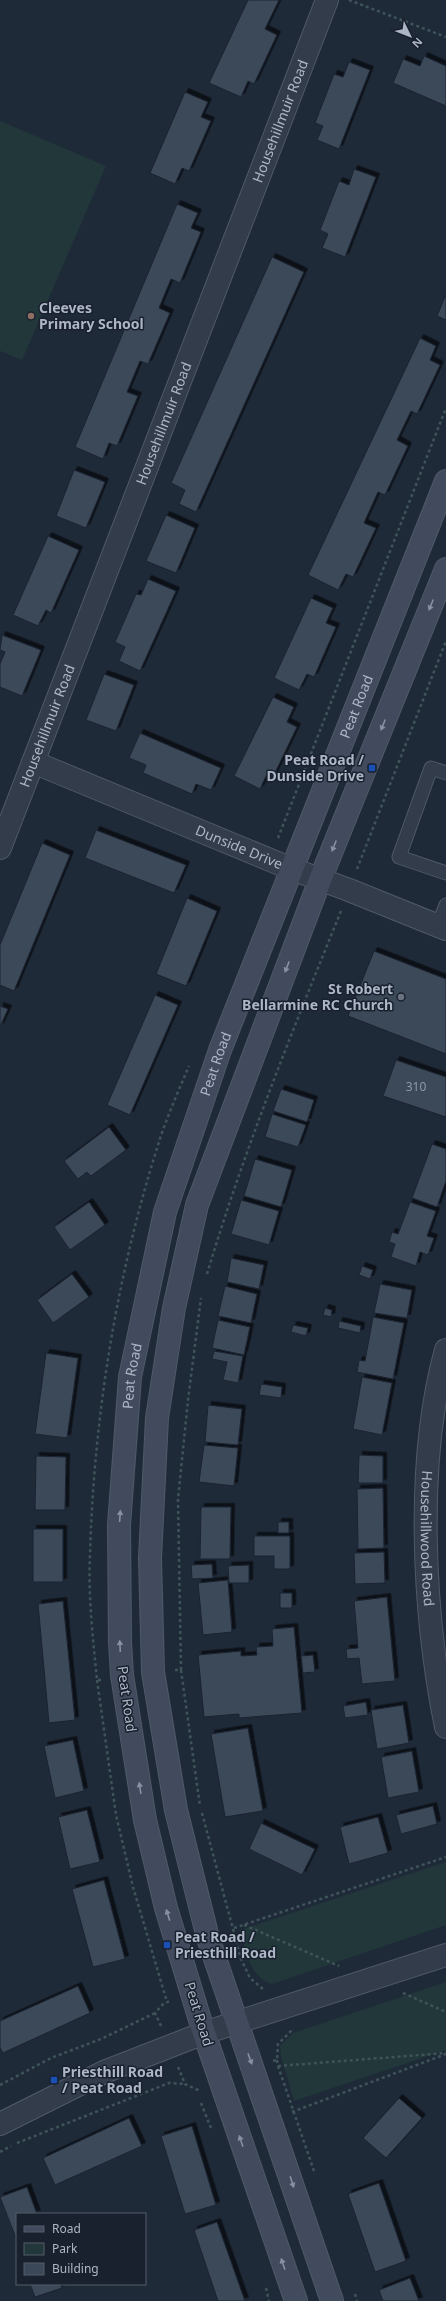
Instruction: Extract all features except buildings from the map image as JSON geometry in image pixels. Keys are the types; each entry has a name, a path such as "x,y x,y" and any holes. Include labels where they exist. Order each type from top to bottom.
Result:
{"street":[{"name":"Househillmuir Road","path":"3,834 33,762 327,0"},
{"name":"Peat Road","path":"296,2301 204,2033 166,1908 145,1820 122,1675 120,1642 119,1525 129,1384 165,1212 220,1050 446,481"},
{"path":"332,2301 208,1938 176,1810 153,1672 150,1558 157,1418 174,1308 197,1206 320,880 446,569"},
{"name":"Dunside Drive","path":"33,762 292,869 349,890 442,928"},
{"name":"Househillwood Road","path":"446,1350 426,1477 427,1585 439,1692 446,1727"},
{"path":"0,2124 104,2072 204,2033 446,1955"}],"lane":[{"path":"446,773 431,768 399,857 446,874"},
{"path":"442,928 446,904"}],"path":[{"path":"349,0 446,37"},
{"path":"205,1280 232,1191 266,1096 349,890 446,641"},
{"path":"202,1295 188,1400 178,1499 181,1670 200,1807 234,1928 241,1959 250,1978 267,1992"},
{"path":"153,1672 181,1670"},
{"path":"234,1928 446,1857"},
{"path":"0,2085 51,2058 101,2039 155,2013"},
{"path":"271,2119 446,2054"},
{"path":"278,2066 446,2054"},
{"path":"277,2060 294,2111"},
{"path":"0,2152 83,2116 168,2083 185,2084"}],"green space":[{"path":"0,121 106,166 22,360 0,351"},
{"path":"446,1862 446,1925 272,1984 264,1981 253,1970 240,1930"},
{"path":"446,1982 446,2050 294,2101 281,2056 280,2046 293,2033"}],"place":[{"name":"Cleeves Primary School","path":"31,316"},
{"name":"Peat Road / Dunside Drive","path":"372,768"},
{"name":"St Robert Bellarmine RC Church","path":"401,997"},
{"name":"Peat Road / Priesthill Road","path":"167,1945"},
{"name":"Priesthill Road / Peat Road","path":"54,2080"}]}
